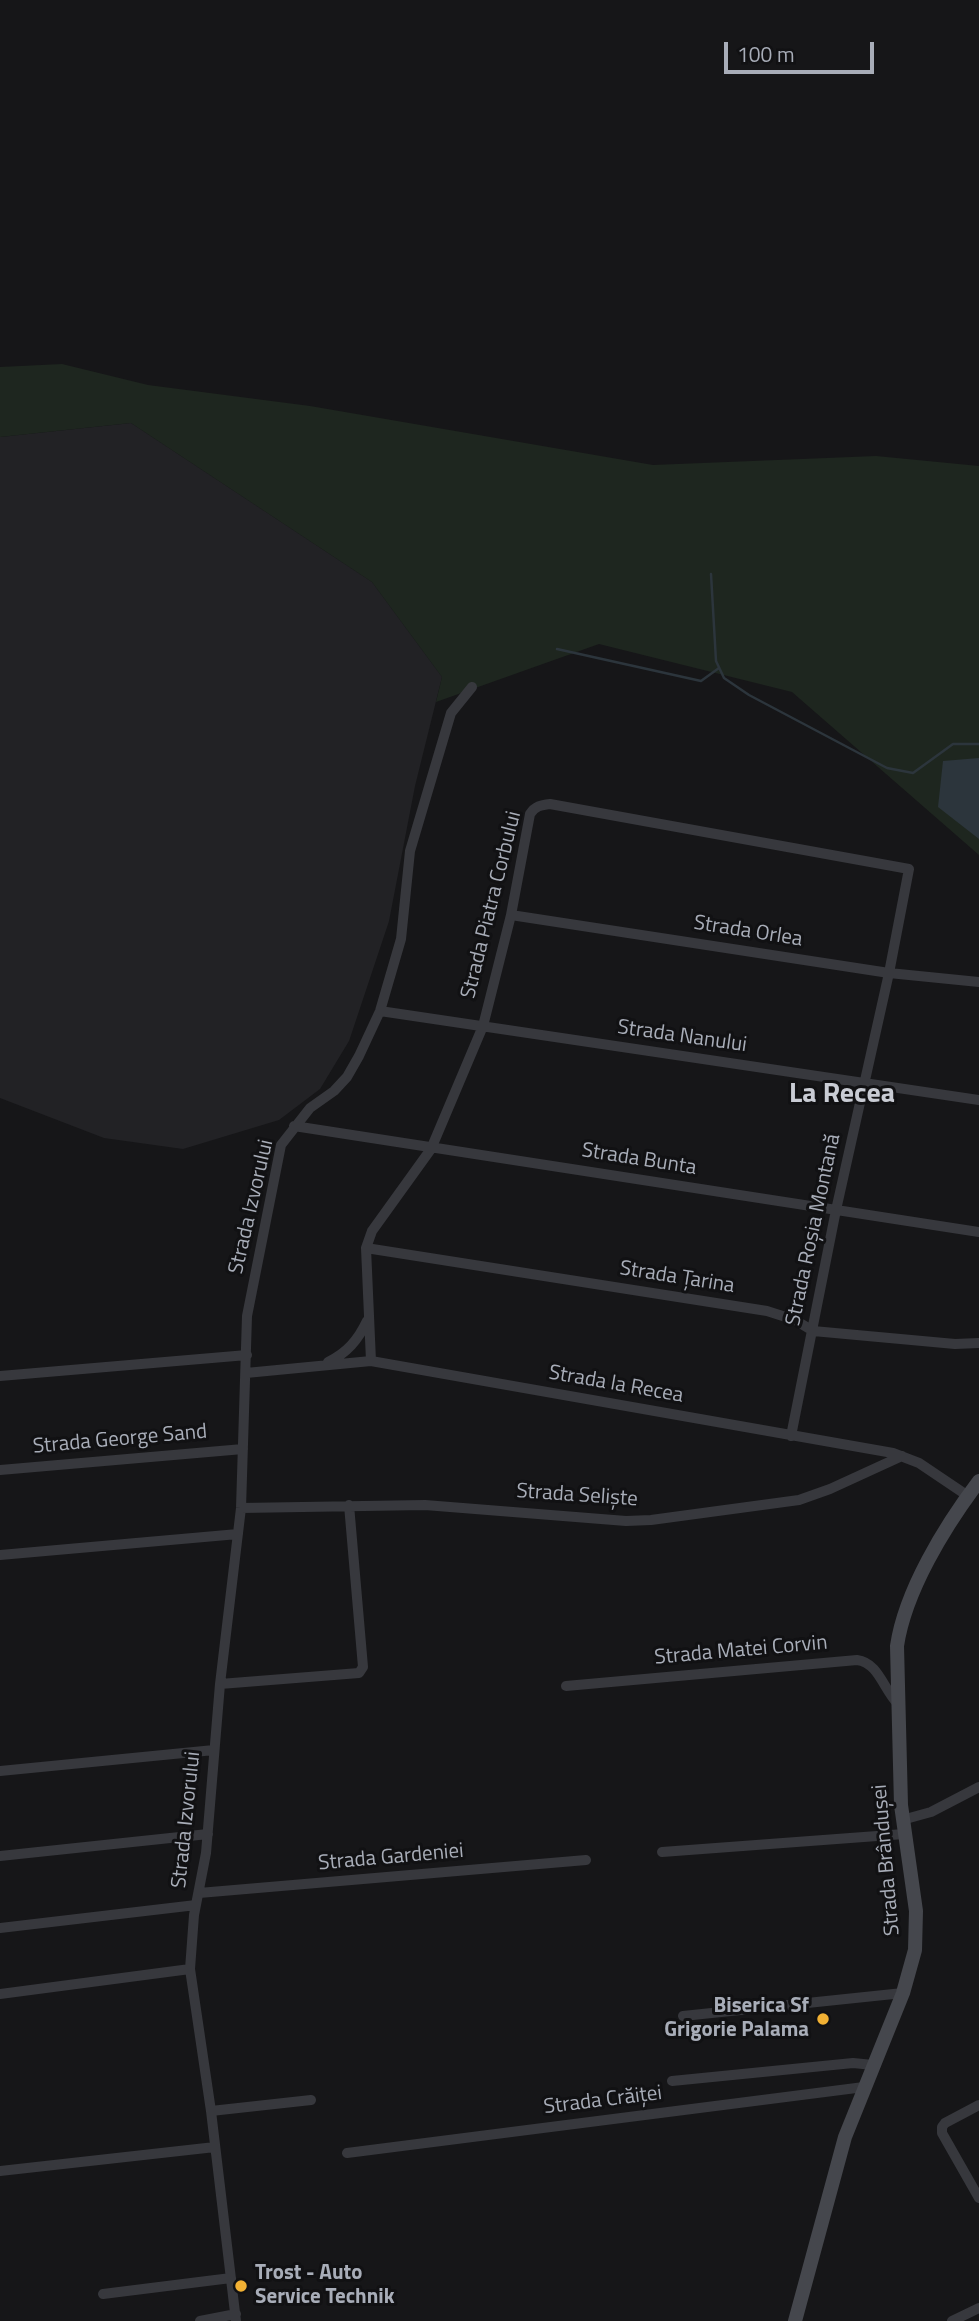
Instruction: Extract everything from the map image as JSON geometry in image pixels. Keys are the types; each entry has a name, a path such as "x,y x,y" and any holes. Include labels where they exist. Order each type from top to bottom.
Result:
{"main road":[{"name":"Strada Brândușei","path":"795,2321 836,2166 911,1969 916,1931 914,1896 903,1827 897,1646 905,1609 937,1546 979,1481"}],"street":[{"name":"Strada Izvorului","path":"236,2318 211,2110 190,1969 196,1905 208,1833 220,1684 241,1507 247,1316 281,1145 310,1108 334,1091 347,1077 380,1011 401,939 410,851 452,713 472,687"},
{"name":"Strada Piatra Corbului","path":"370,1361 366,1248 372,1231 431,1149 483,1027 511,915 533,809 550,804 909,869"},
{"name":"Strada Roșia Montană","path":"791,1436 909,869"},
{"name":"Strada Orlea","path":"511,915 889,973 979,982"},
{"name":"Strada Nanului","path":"380,1011 979,1100"},
{"name":"Strada Bunta","path":"294,1126 979,1232"},
{"name":"Strada Țarina","path":"366,1248 767,1311 795,1320 813,1331 955,1344 979,1343"},
{"path":"321,1366 350,1348 359,1338 369,1318"},
{"path":"0,1377 247,1355"},
{"name":"Strada la Recea","path":"246,1373 370,1361 902,1456 919,1463 968,1496"},
{"name":"Strada George Sand","path":"0,1470 243,1449"},
{"name":"Strada Seliște","path":"241,1507 425,1505 625,1521 650,1520 799,1500 902,1456"},
{"path":"220,1684 359,1673 363,1667 349,1505"},
{"path":"0,1555 238,1534"},
{"name":"Strada Matei Corvin","path":"566,1686 857,1660 867,1661 874,1667 890,1696 898,1704"},
{"path":"0,1772 214,1749"},
{"path":"662,1852 903,1827 979,1787"},
{"path":"0,1856 208,1833"},
{"name":"Strada Gardeniei","path":"199,1893 586,1860"},
{"path":"0,1928 196,1905"},
{"path":"0,1994 190,1969"},
{"path":"683,2016 903,1993"},
{"path":"673,2081 853,2063 873,2066"},
{"name":"Strada Crăiței","path":"347,2153 864,2087"},
{"path":"211,2110 311,2100"},
{"path":"979,2105 945,2123 942,2133 979,2198"},
{"path":"0,2171 215,2147"},
{"path":"103,2294 231,2278"},
{"path":"952,2321 979,2308"},
{"path":"200,2321 236,2318"}],"shaded area":[{"path":"62,364 148,385 310,406 653,465 876,456 979,466 979,855 792,692 599,644 436,702 442,677 372,582 131,423 0,437 0,367"},
{"path":"131,423 372,582 442,677 415,786 389,921 349,1041 320,1089 279,1120 183,1149 104,1138 0,1098 0,437"},
{"path":"979,758 979,839 938,807 943,761"}],"waterway":[{"path":"711,574 716,661 724,678 749,695 887,768 913,773 953,744 979,744"},
{"path":"557,649 701,681 719,668"}],"place":[{"name":"Biserica Sf Grigorie Palama","path":"823,2019"},
{"name":"Trost - Auto Service Technik","path":"241,2286"}],"district":[{"name":"La Recea","path":"842,1095"}]}
